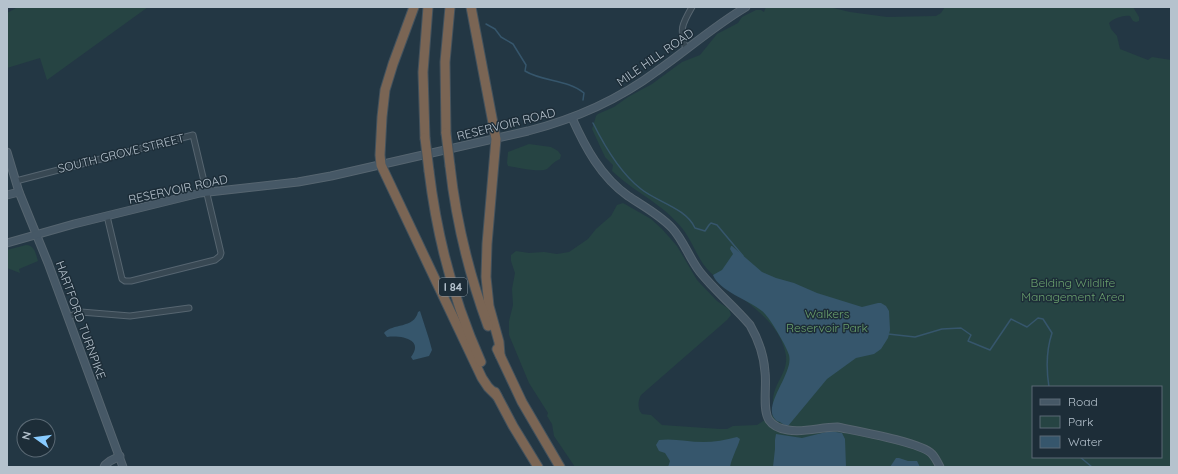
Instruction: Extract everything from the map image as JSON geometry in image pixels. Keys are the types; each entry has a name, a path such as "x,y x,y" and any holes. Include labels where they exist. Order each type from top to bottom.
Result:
{"highway":[{"path":"414,7 385,90 382,117 380,155 381,165 482,378 497,396"},
{"name":"I 84","path":"428,7 424,66 425,138 438,226 454,289 472,340 497,396 516,432 538,467"},
{"name":"I 84","path":"450,7 445,73 446,133 456,207 468,263 480,302 500,355 522,402 560,467"},
{"path":"471,7 496,139 487,244 486,276 489,306 499,342 500,355"}],"main road":[{"name":"MILE HILL ROAD","path":"572,118 602,105 631,89 730,16 746,7"},
{"name":"RESERVOIR ROAD","path":"7,243 107,216 207,192 313,179 496,139 572,118 592,158 604,173 627,195 658,215 673,228 700,272 750,325 755,334 764,363 766,377 766,409 767,416 772,424 781,429 795,431 837,427 909,443 923,447 932,454 940,467"},
{"name":"HARTFORD TURNPIKE","path":"7,152 19,192 68,317 123,467"},
{"path":"7,195 19,192"},
{"path":"104,467 110,461 120,456"}],"street":[{"path":"686,49 682,39 681,30 692,7"},
{"name":"SOUTH GROVE STREET","path":"16,181 193,135 221,253 220,256 215,260 126,281 122,279 107,216"},
{"path":"68,317 81,312 130,316 189,308"}],"green space":[{"path":"18,7 148,7 47,80 40,58 7,68 7,13"},
{"path":"766,7 829,7 850,12 887,17 936,16 941,13 945,7 1133,7 1139,17 1139,21 1133,21 1130,16 1125,16 1116,18 1109,23 1111,29 1117,36 1120,49 1148,60 1152,57 1171,60 1171,467 575,467 554,436 552,424 547,416 548,413 529,383 509,335 509,321 513,305 512,289 515,273 511,261 511,255 516,251 557,254 569,252 588,239 596,229 611,216 617,205 623,203 651,219 662,229 677,246 697,280 717,301 729,309 731,315 641,395 638,404 640,412 642,414 651,415 662,425 720,429 727,429 733,426 757,425 774,414 774,393 786,363 785,351 781,339 764,317 706,268 682,228 671,216 612,171 613,165 605,157 592,129 598,114 614,107 628,97 652,84 682,62 700,55 717,34 738,23 742,17 756,10 761,10 764,12"},
{"path":"529,144 551,147 558,151 561,155 560,159 544,170 508,166 508,152"},
{"path":"26,245 33,248 38,261 19,269 20,273 7,268 7,250"}],"water":[{"path":"731,246 762,272 776,278 862,307 881,303 886,306 889,311 890,330 888,338 881,349 874,354 856,358 827,379 788,426 776,420 772,413 772,406 775,397 787,371 789,362 789,355 785,345 773,325 762,311 721,286 713,275 722,270 733,254 730,249"},
{"path":"420,311 432,350 429,356 413,360 411,357 415,351 415,346 413,342 404,338 387,337 384,333 392,328 412,321"},
{"path":"830,431 842,433 845,439 846,467 773,467 776,434 802,438"},
{"path":"737,437 740,439 730,467 668,467 670,461 665,453 659,451 656,445 659,440 670,439 707,442"},
{"path":"896,458 908,461 917,461 920,467 890,467"}],"waterway":[{"path":"486,24 495,29 501,37 513,44 526,65 525,71 532,75 577,88 584,93 583,100"},
{"path":"593,123 614,159 633,183 648,194 685,215 695,228 705,231 711,223 717,225 743,256"},
{"path":"888,334 915,337 942,329 961,328 971,335 968,341 990,350 1011,319 1027,327 1038,318 1043,319 1052,333 1047,360 1049,386"},
{"path":"1081,458 1092,467"}],"park label":[{"name":"Belding Wildlife Management Area","path":"1073,289"},
{"name":"Walkers Reservoir Park","path":"827,320"}]}
